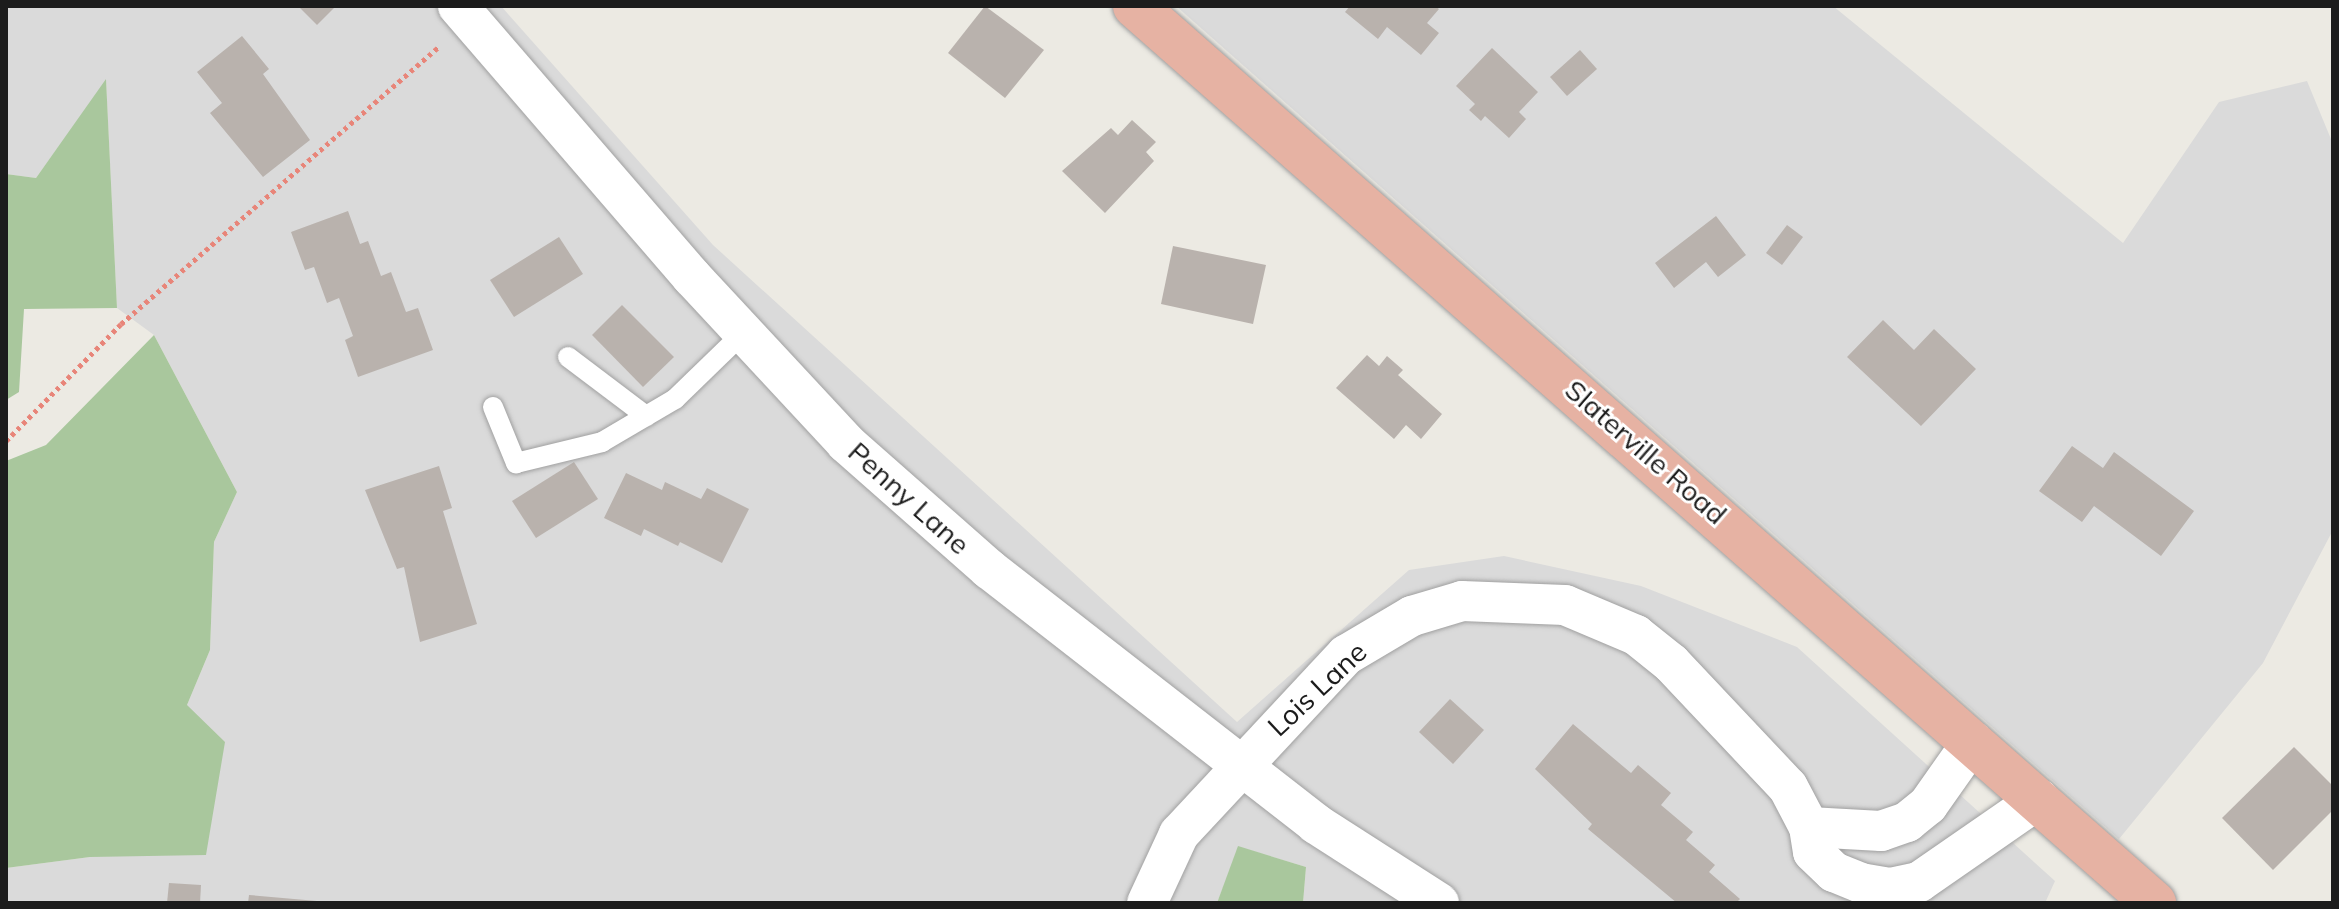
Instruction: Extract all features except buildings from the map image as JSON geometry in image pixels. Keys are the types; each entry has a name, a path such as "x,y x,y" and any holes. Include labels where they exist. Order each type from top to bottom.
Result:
{"highway":[{"name":"Slaterville Road","path":"1135,6 2154,903"}],"street":[{"name":"Penny Lane","path":"464,13 743,333 846,443 989,569 1316,824 1439,903"},
{"name":"Lois Lane","path":"1147,903 1179,834 1346,655 1412,616 1462,601 1565,605 1636,635 1671,663 1788,787 1809,827 1813,852 1834,872 1890,888 1919,882 2039,799"},
{"path":"1809,827 1881,831 1907,822 1928,805 1973,741"}],"lane":[{"path":"493,407 516,463 602,442 675,399 743,333"},
{"path":"568,357 646,416"}],"path":[{"path":"6,441 121,324 464,13"}],"shaded area":[{"path":"6,6 501,6 713,245 1237,722 1409,570 1504,556 1641,586 1797,647 2055,881 2045,903 1303,903 1306,867 1239,847 1217,903 6,903 6,868 90,857 187,705 210,650 214,542 237,492 154,335 117,308 106,81 36,178 6,174"},
{"path":"1176,6 1833,6 2123,243 2219,102 2307,81 2333,144 2333,530 2263,663 2119,839"}],"green space":[{"path":"106,79 117,308 24,309 19,392 6,400 6,174 36,178"},
{"path":"154,335 237,492 214,542 210,650 187,705 225,742 206,855 90,857 6,868 6,461 46,445"},
{"path":"1238,846 1306,867 1303,903 1217,903"}]}
